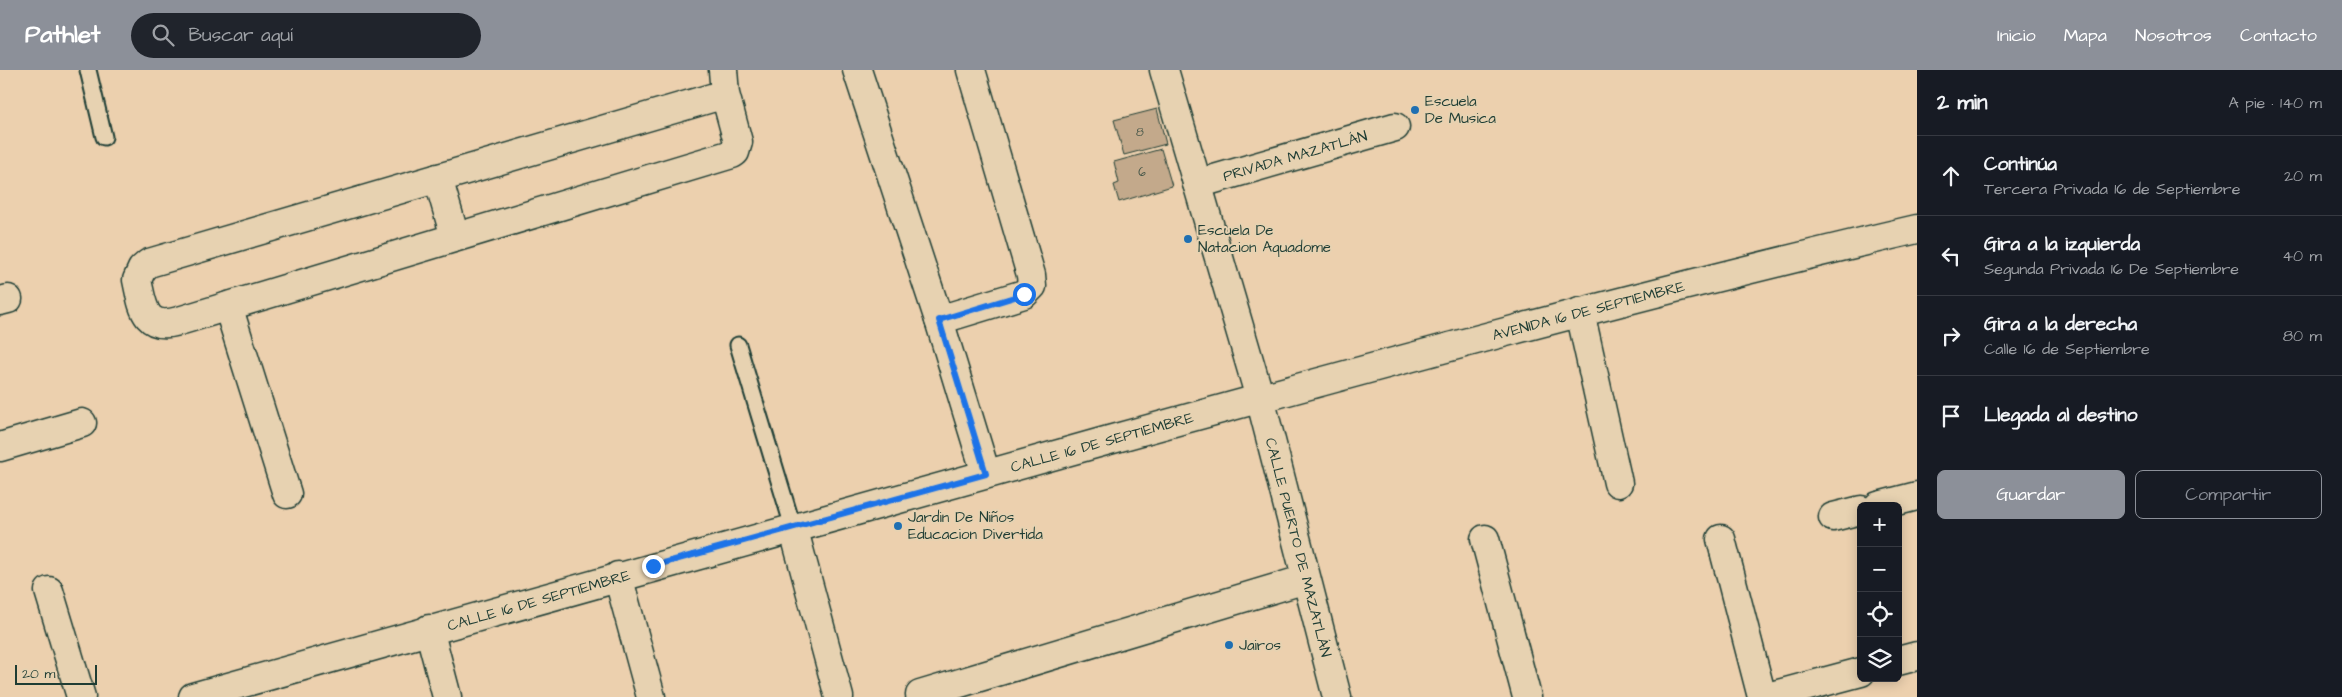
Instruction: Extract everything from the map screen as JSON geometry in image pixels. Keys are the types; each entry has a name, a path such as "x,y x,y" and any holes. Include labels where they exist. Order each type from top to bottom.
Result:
{"street":[{"path":"857,70 939,320 986,474"},
{"path":"939,320 1024,294 1032,286 1031,275 971,70"},
{"name":"CALLE PUERTO DE MAZATLÁN","path":"1164,70 1260,398 1337,697"},
{"path":"724,82 738,142 735,152 732,154 167,324 158,324 147,315 136,280 142,269 149,263 438,178 724,82"},
{"name":"PRIVADA MAZATLÁN","path":"1197,184 1395,127"},
{"path":"438,178 455,237"},
{"name":"AVENIDA 16 DE SEPTIEMBRE","path":"1260,398 1580,312 1772,263 1917,229"},
{"path":"228,306 287,494"},
{"path":"1580,312 1618,483"},
{"name":"CALLE 16 DE SEPTIEMBRE","path":"194,697 257,688 429,629 1260,398"},
{"path":"0,447 82,423"},
{"path":"1894,502 1917,496"},
{"path":"1833,517 1857,511"},
{"path":"793,527 839,697"},
{"path":"1485,539 1527,697"},
{"path":"1722,539 1762,697"},
{"path":"618,576 651,697"},
{"path":"920,695 1306,579"},
{"path":"49,591 81,697"},
{"path":"429,629 447,697"},
{"path":"1902,660 1917,656"},
{"path":"1767,697 1806,692 1857,673"}],"lane":[{"path":"88,70 104,137"},
{"path":"738,345 793,527"}],"building":[{"path":"1157,109 1166,144 1124,155 1114,120"},
{"path":"1161,149 1172,186 1119,202 1114,185 1119,183 1114,162"}],"place":[{"name":"Escuela De Musica","path":"1415,110"},
{"name":"Escuela De Natacion Aquadome","path":"1188,239"},
{"name":"Jardin De Niños Educacion Divertida","path":"898,526"},
{"name":"Jairos","path":"1229,645"}],"route":[{"path":"653,566 986,474 939,320 1024,294"}]}
